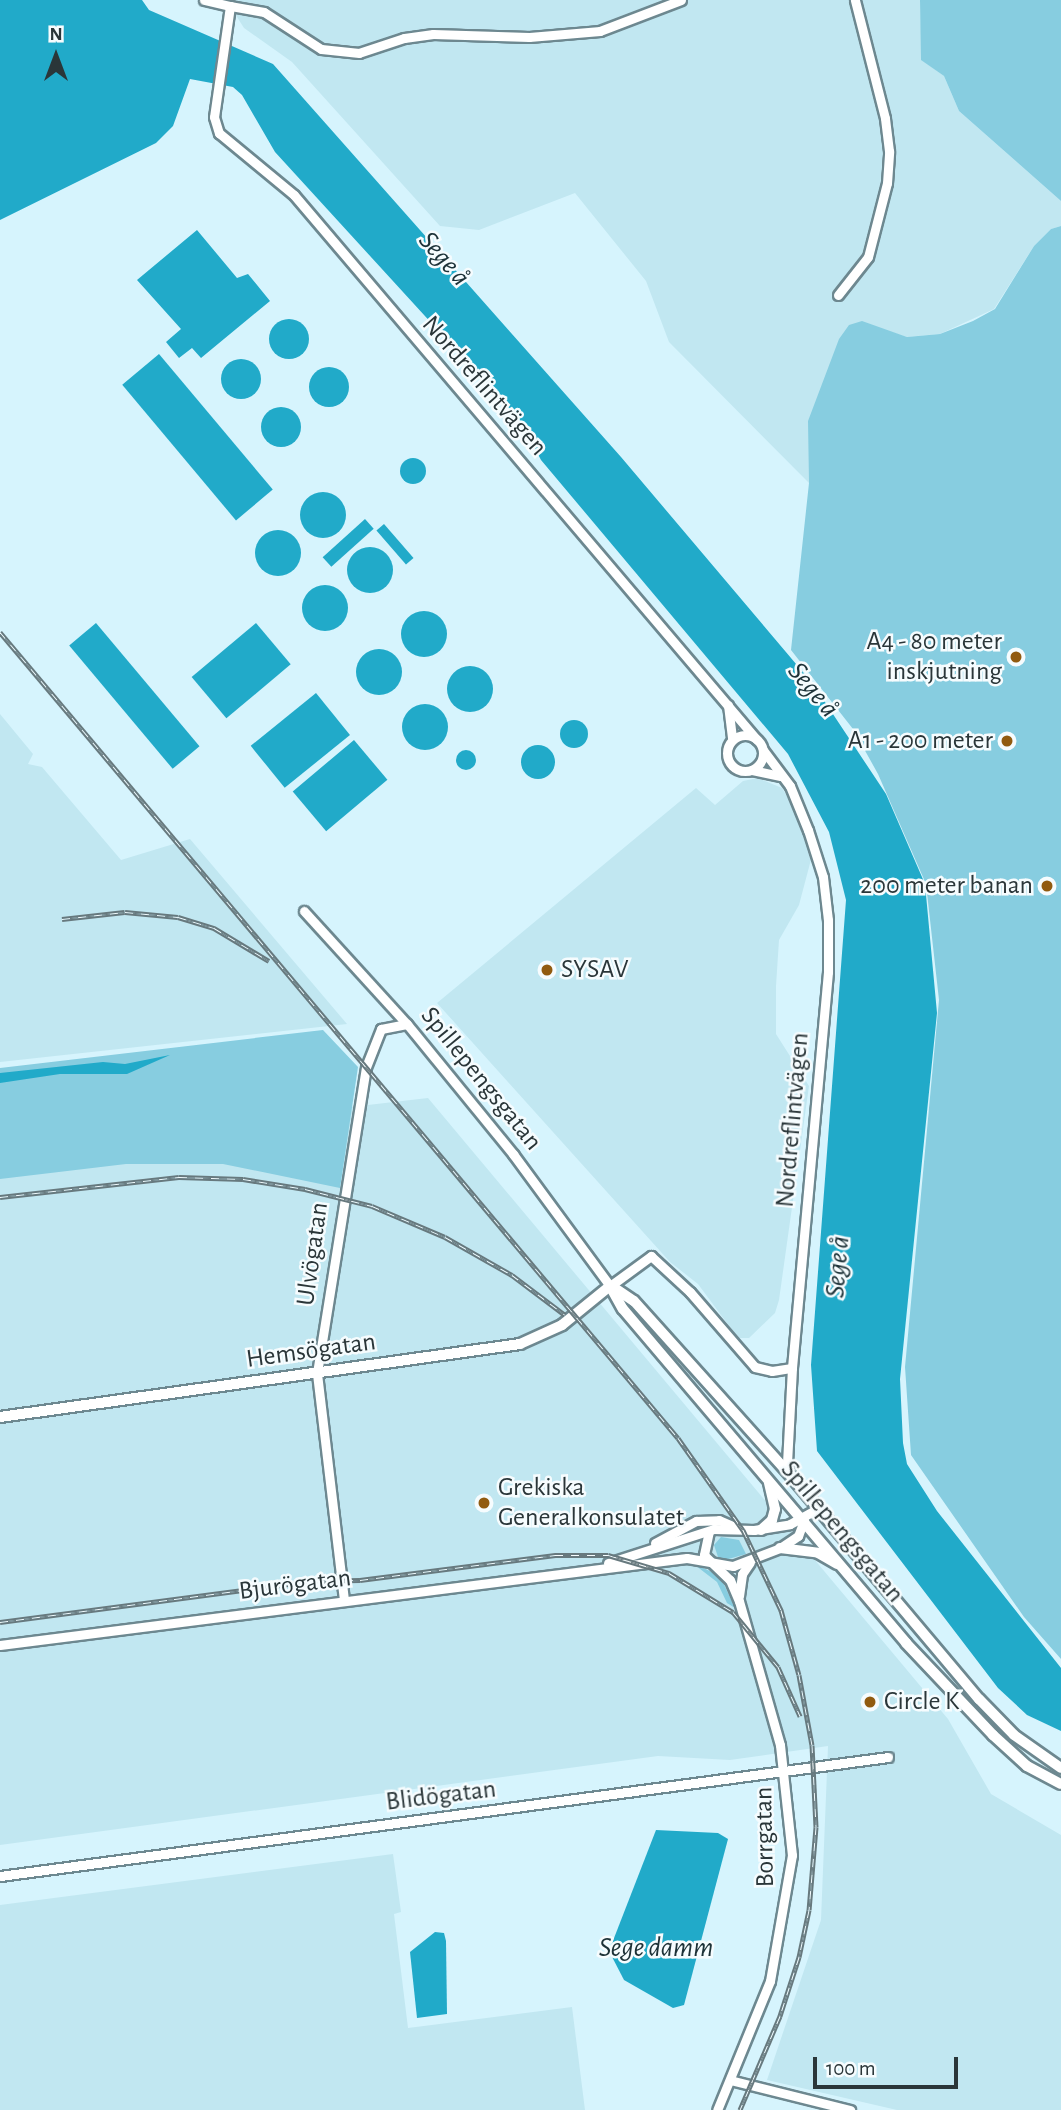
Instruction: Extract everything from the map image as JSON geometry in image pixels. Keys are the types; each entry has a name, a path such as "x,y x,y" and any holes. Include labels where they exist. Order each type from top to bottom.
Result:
{"street":[{"path":"204,0 264,12 321,48 359,53 404,38 432,34 528,37 600,31 681,0"},
{"path":"838,295 868,257 887,183 889,151 885,118 855,0"},
{"name":"Nordreflintvägen","path":"230,6 214,100 219,133 294,195 757,740"},
{"path":"728,703 732,740 726,752 730,764 740,771 752,770 782,777"},
{"path":"732,740 746,735 757,740 763,750 761,762 752,770"},
{"name":"Nordreflintvägen","path":"763,750 782,777 808,830 823,877 828,919 828,972 792,1368 787,1463 791,1476"},
{"name":"Spillepengsgatan","path":"304,911 407,1024 513,1154 610,1286 623,1309 906,1643 984,1726 1027,1766 1061,1784"},
{"name":"Ulvögatan","path":"344,1600 317,1373 366,1067 380,1029 407,1024"},
{"path":"610,1286 651,1256 691,1292 755,1367 772,1371 792,1368"},
{"name":"Spillepengsgatan","path":"610,1286 634,1301 791,1476 979,1699 1014,1735 1061,1768"},
{"name":"Hemsögatan","path":"0,1417 536,1340 571,1319 610,1286"},
{"path":"761,1530 772,1520 775,1509 768,1480"},
{"name":"Bjurögatan","path":"648,1547 709,1531 761,1530 804,1520 817,1509"},
{"name":"Bjurögatan","path":"596,1568 648,1547 696,1521 719,1520 740,1530"},
{"name":"Bjurögatan","path":"0,1645 596,1568 687,1558 712,1563 750,1562 798,1536 804,1520"},
{"path":"709,1531 703,1549 712,1563"},
{"path":"780,1548 818,1553 844,1569"},
{"name":"Borrgatan","path":"739,1601 740,1583 750,1562"},
{"name":"Borrgatan","path":"712,1563 730,1580 739,1601 785,1771 792,1855 786,1911 770,1981 717,2110"},
{"name":"Blidögatan","path":"0,1876 888,1757"},
{"path":"730,2080 850,2110"}],"shaded area":[{"path":"204,0 920,0 922,60 944,76 959,111 1061,201 1061,226 1051,229 1034,246 994,309 940,334 907,337 891,332 809,421 809,483 669,342 646,281 575,193 479,230 440,226 292,62 244,28 230,6"},
{"path":"920,0 1061,0 1061,201 959,111 944,76 921,60"},
{"path":"1061,226 1061,1659 1024,1617 911,1455 905,1367 939,1000 926,884 878,774 853,729 791,650 809,483 808,421 839,339 849,325 862,321 907,337 940,334 973,321 995,309 1034,246 1051,229"},
{"path":"0,714 33,754 28,764 42,767 121,860 190,839 347,1024 0,1062"},
{"path":"758,778 782,788 801,819 813,852 799,905 779,940 776,986 776,1034 809,1086 779,1300 775,1313 749,1338 738,1338 698,1284 670,1262 437,1003 696,788 715,805 743,781"},
{"path":"323,1030 358,1067 340,1188 223,1164 126,1164 0,1179 0,1068"},
{"path":"428,1098 948,1719 991,1794 1061,1835 1061,2110 897,2110 767,2080 821,1920 828,1746 730,1760 658,1756 0,1845 0,1148"},
{"path":"721,1537 739,1540 746,1554 725,1560 718,1557 714,1545"},
{"path":"691,1562 720,1576 735,1608 727,1603 717,1582"},
{"path":"393,1854 401,1912 394,1914 408,2028 572,2007 585,2110 0,2110 0,1905"}],"water":[{"name":"Sege å","path":"0,0 142,0 149,10 273,64 621,457 813,684 886,794 925,884 937,1013 900,1379 903,1443 907,1464 937,1511 1061,1668 1061,1731 1027,1715 998,1688 817,1451 811,1365 846,900 829,832 788,754 541,460 520,420 275,152 242,95 233,87 190,79 173,126 156,143 0,220"},
{"path":"197,230 237,278 248,274 270,301 201,358 192,348 179,358 166,342 181,329 137,280"},
{"path":"289,319 297,320 303,325 308,331 308,347 303,353 297,358 289,359 281,358 275,353 270,347 269,339 270,331 275,325 281,320"},
{"path":"159,354 273,490 236,520 122,385"},
{"path":"241,359 249,360 255,365 260,371 260,387 255,393 249,398 241,399 233,398 227,393 222,387 221,379 222,371 227,365 233,360"},
{"path":"329,367 337,368 343,373 348,379 348,395 343,401 337,406 329,407 321,406 315,401 310,395 309,387 310,379 315,373 321,368"},
{"path":"281,407 289,408 295,413 300,419 300,435 295,441 289,446 281,447 273,446 267,441 262,435 261,427 262,419 267,413 273,408"},
{"path":"413,458 422,462 426,471 422,480 413,484 404,480 400,471 404,462"},
{"path":"323,492 339,499 346,515 339,531 323,538 307,531 300,515 307,499"},
{"path":"365,519 374,529 331,567 323,557"},
{"path":"384,524 414,558 406,565 376,531"},
{"path":"278,530 294,537 301,553 294,569 278,576 262,569 255,553 262,537"},
{"path":"370,547 386,554 393,570 386,586 370,593 354,586 347,570 354,554"},
{"path":"325,585 341,592 348,608 341,624 325,631 309,624 302,608 309,592"},
{"path":"424,611 440,618 447,634 440,650 424,657 408,650 401,634 408,618"},
{"path":"96,623 199,746 173,769 69,645"},
{"path":"256,623 291,664 226,718 192,677"},
{"path":"379,649 395,656 402,672 395,688 379,695 363,688 356,672 363,656"},
{"path":"470,666 486,673 493,689 486,705 470,712 454,705 447,689 454,673"},
{"path":"316,693 350,735 285,788 251,746"},
{"path":"425,704 441,711 448,727 441,743 425,750 409,743 402,727 409,711"},
{"path":"574,720 584,724 588,734 584,744 574,748 564,744 560,734 564,724"},
{"path":"354,740 387,780 326,831 293,791"},
{"path":"538,745 550,750 555,762 550,774 538,779 526,774 521,762 526,750"},
{"path":"466,750 473,753 476,760 473,767 466,770 459,767 456,760 459,753"},
{"path":"170,1055 127,1074 60,1074 0,1083 0,1073 103,1062 125,1064"},
{"name":"Sege damm","path":"656,1830 718,1833 728,1839 684,2005 673,2008 624,1980 609,1951"},
{"path":"435,1932 444,1933 446,1941 447,2014 417,2018 410,1952"}],"railway":[{"path":"0,632 678,1438 743,1530 781,1610 799,1675 812,1745 816,1827 809,1910 799,1957 780,2016 740,2110"},
{"path":"62,919 125,912 178,917 214,928 269,961"},
{"path":"0,1197 179,1177 243,1179 305,1189 372,1206 445,1237 512,1275 565,1315"},
{"path":"0,1622 313,1581 360,1580 555,1555 608,1555 669,1573 733,1612 778,1667 800,1716"}],"place":[{"name":"A4 - 80 meter inskjutning","path":"1016,657"},
{"name":"A1 - 200 meter","path":"1007,741"},
{"name":"200 meter banan","path":"1047,886"},
{"name":"SYSAV","path":"547,970"},
{"name":"Grekiska Generalkonsulatet","path":"484,1503"},
{"name":"Circle K","path":"870,1702"}]}
